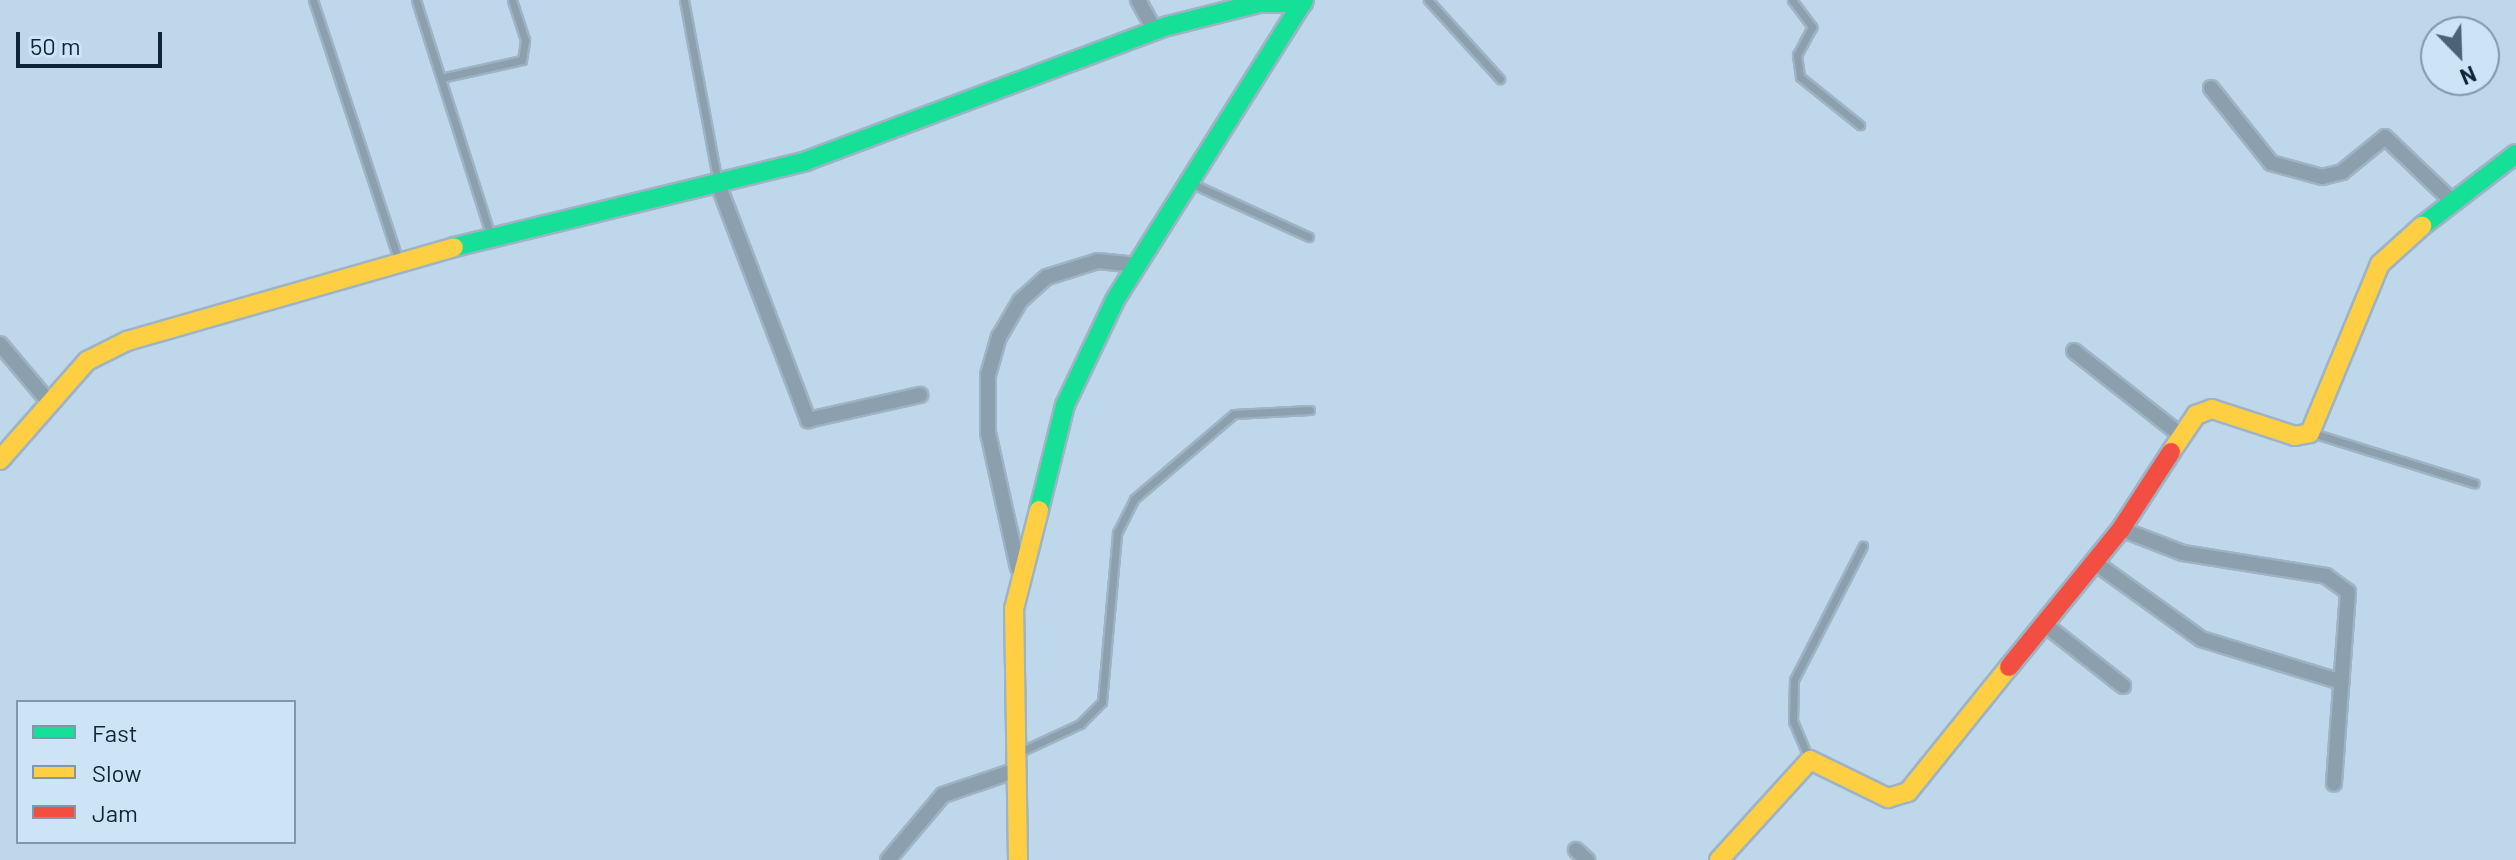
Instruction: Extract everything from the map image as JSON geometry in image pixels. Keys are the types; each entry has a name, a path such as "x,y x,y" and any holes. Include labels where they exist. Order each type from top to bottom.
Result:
{"main road":[{"path":"0,460 48,401 108,348 399,260 806,161 1155,31 1259,3 1303,1"},
{"path":"1018,860 1011,764 1020,576 1065,405 1137,265 1303,1"},
{"path":"1719,860 1810,760 1901,798 2121,529 2196,415 2212,409 2295,436 2310,433 2367,285 2451,200 2516,154"}],"street":[{"path":"1138,0 1155,31"},
{"path":"2211,88 2271,163 2322,177 2342,172 2385,137 2451,200"},
{"path":"718,184 808,420 920,395"},
{"path":"1020,576 988,433 988,375 999,337 1020,301 1047,277 1098,261 1137,265"},
{"path":"0,344 48,401"},
{"path":"2074,351 2182,436"},
{"path":"2121,529 2183,553 2326,576 2343,586 2351,607 2334,783"},
{"path":"2094,562 2201,639 2342,682"},
{"path":"2043,623 2123,686"},
{"path":"888,860 943,795 1011,764"}],"lane":[{"path":"313,0 399,260"},
{"path":"416,0 492,238"},
{"path":"441,78 522,60 525,40 512,0"},
{"path":"684,0 718,184"},
{"path":"1428,0 1500,79"},
{"path":"1792,0 1812,27 1797,55 1800,77 1860,125"},
{"path":"1190,182 1309,237"},
{"path":"1011,764 1080,724 1102,702 1117,533 1134,499 1234,414 1310,410"},
{"path":"2310,433 2474,483"},
{"path":"1810,760 1793,721 1794,680 1863,546"}],"traffic: fast":[{"path":"1039,510 1065,405 1115,300 1304,0"},
{"path":"454,247 806,161 1168,26 1259,3 1303,3"},
{"path":"2422,226 2516,154"}],"traffic: slow":[{"path":"2171,452 2196,415 2212,409 2295,436 2310,433 2380,264 2422,226"},
{"path":"0,460 87,361 127,341 454,247"},
{"path":"1018,860 1014,609 1039,510"},
{"path":"1719,860 1810,760 1888,798 1908,792 2009,667"}],"traffic: jam":[{"path":"2009,667 2121,529 2171,452"}]}
